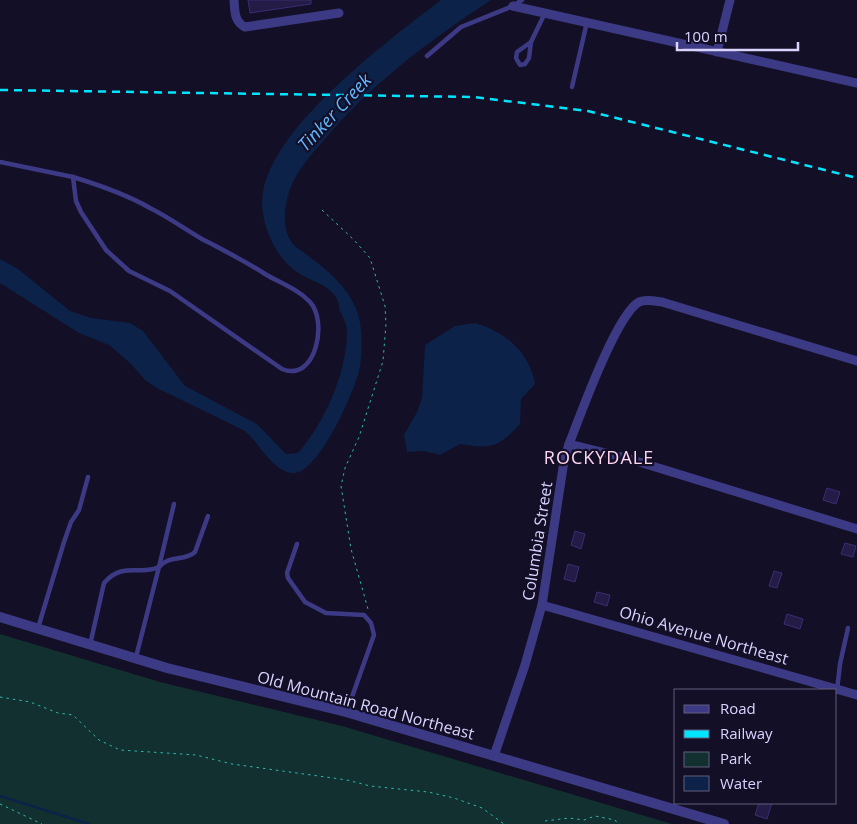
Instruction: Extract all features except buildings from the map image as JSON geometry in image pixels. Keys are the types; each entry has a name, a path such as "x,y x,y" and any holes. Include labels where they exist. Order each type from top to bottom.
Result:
{"street":[{"path":"234,0 235,16 245,27 339,13"},
{"path":"717,52 730,0"},
{"path":"513,6 587,21 857,83"},
{"name":"Columbia Street","path":"494,756 525,665 542,604 564,461 569,444 618,330 631,308 644,300 662,302 857,361"},
{"path":"569,444 626,458 857,529"},
{"name":"Ohio Avenue Northeast","path":"542,604 834,689"},
{"name":"Old Mountain Road Northeast","path":"0,617 136,659 346,712 724,824"},
{"name":"Ohio Avenue Northeast","path":"837,690 857,695"}],"lane":[{"path":"427,56 461,27 513,6 522,0"},
{"path":"531,42 517,52 516,58 520,65 525,64 529,58 531,42 545,12"},
{"path":"572,87 587,21"},
{"path":"0,162 73,177 107,188 149,207 284,284 309,302 317,314 315,346 308,364 300,371 294,372 282,369 170,292 129,271 106,250 93,232 76,201 73,177"},
{"path":"38,628 64,542 79,510 88,477"},
{"path":"136,659 174,504"},
{"path":"90,645 102,588 108,578 123,571 154,569 168,559 190,556 195,552 208,516"},
{"path":"297,544 287,573 288,578 305,602 319,611 359,613 369,620 374,635 360,680 346,712"},
{"path":"837,690 840,664 848,628"}],"path":[{"path":"322,210 370,258 381,288 385,306 386,324 383,360 359,437 345,468 341,486 351,548 369,620"},
{"path":"0,697 30,702 58,713 73,715 99,740 120,750 196,756 232,764 347,780 370,786 428,792 454,798 482,808 504,824"},
{"path":"0,804 42,824"},
{"path":"545,821 569,818 584,820 595,816 615,820 618,824"}],"green space":[{"path":"0,634 160,682 342,726 672,824 0,824"}],"water":[{"name":"Tinker Creek","path":"441,0 491,0 402,64 342,119 296,175 288,196 285,224 289,238 295,246 331,275 349,295 359,318 362,341 359,371 350,397 323,448 312,462 301,471 291,473 277,467 245,431 157,388 145,380 130,363 109,345 79,333 0,283 0,259 18,269 70,311 91,318 130,323 143,331 185,386 257,424 286,454 298,453 317,427 332,397 343,364 347,329 337,299 332,292 300,274 283,259 276,249 270,238 263,215 263,192 272,166 288,139 311,112 365,61"},
{"path":"475,323 496,332 514,344 532,372 535,384 521,399 520,424 506,438 493,445 460,444 440,455 424,451 407,452 404,435 417,412 422,398 425,345 455,326"}],"waterway":[{"path":"0,796 89,824"}],"railway":[{"path":"0,90 474,97 588,111 857,178"}],"district":[{"name":"ROCKYDALE","path":"599,457"}]}
